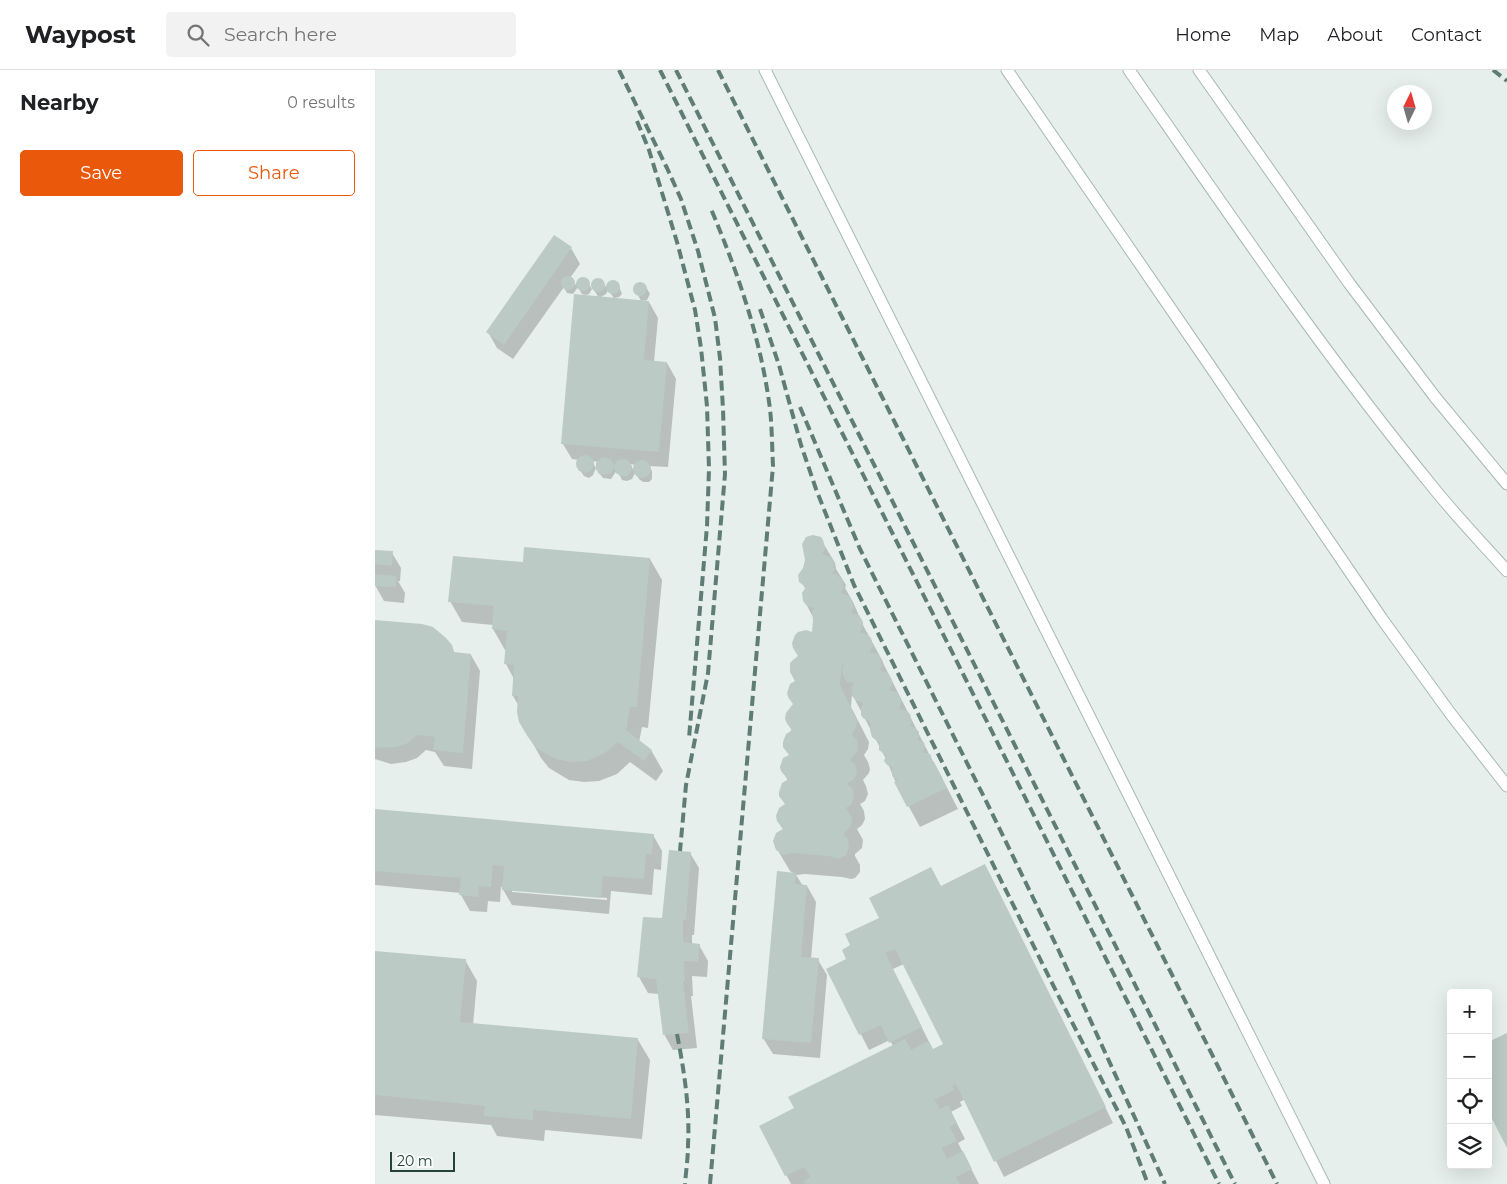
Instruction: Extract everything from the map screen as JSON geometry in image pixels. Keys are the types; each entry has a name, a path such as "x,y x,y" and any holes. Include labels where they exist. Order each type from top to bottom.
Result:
{"lane":[{"path":"765,70 1324,1184"},
{"path":"1007,70 1382,619 1450,713 1507,786"},
{"path":"1129,70 1339,368 1432,487 1507,571"},
{"path":"1199,70 1349,283 1435,397 1507,484"}],"building":[{"path":"554,235 572,247 504,345 486,332"},
{"path":"565,276 571,276 575,283 571,290 565,290 561,286 561,280"},
{"path":"580,277 586,277 590,284 586,291 580,291 576,287 576,281"},
{"path":"595,278 601,278 605,285 601,292 595,292 591,288 591,282"},
{"path":"610,280 616,280 620,287 616,294 610,294 606,290 606,284"},
{"path":"637,282 643,282 647,289 643,296 637,296 633,292 633,286"},
{"path":"574,294 649,301 644,360 667,362 659,452 561,444"},
{"path":"585,455 593,460 594,464 589,472 585,473 577,468 576,464 581,456"},
{"path":"602,457 611,459 614,465 618,460 627,459 632,466 631,472 627,476 621,476 616,473 614,467 611,473 599,474 596,469 596,463"},
{"path":"642,460 650,465 651,469 646,477 642,478 634,473 633,469 638,461"},
{"path":"813,535 821,537 823,540 825,548 822,554 830,557 834,563 834,571 831,574 836,574 842,579 844,587 841,593 849,596 854,607 851,613 859,615 863,622 860,632 871,638 873,646 870,652 878,654 882,665 880,670 888,673 892,680 889,690 897,692 901,699 899,709 910,714 912,722 910,726 919,732 917,740 924,742 923,753 931,755 932,763 934,762 947,788 907,807 894,782 898,781 892,776 892,767 887,765 884,761 886,755 879,750 880,743 872,737 870,722 861,715 863,703 857,701 852,696 851,688 854,683 847,682 843,676 842,669 844,664 842,665 840,685 857,720 856,728 852,735 857,740 858,747 857,752 850,760 855,764 857,772 853,780 848,783 853,789 854,797 851,805 846,808 852,818 851,826 844,833 848,839 849,847 846,855 838,859 829,856 792,853 784,855 776,850 773,841 776,833 783,829 776,816 779,808 785,804 779,796 779,792 782,783 787,778 780,767 783,758 789,755 783,747 786,734 791,731 786,722 786,713 793,704 787,693 790,684 795,681 790,672 790,663 798,656 792,643 798,632 806,630 812,632 812,612 814,608 807,606 803,601 802,593 806,587 799,582 798,575 803,568 805,560 802,544 806,537"},
{"path":"524,547 650,558 637,707 630,707 626,730 652,750 644,761 618,742 605,753 587,761 572,762 556,759 536,748 519,722 517,712 518,696 512,696 514,665 504,664 507,631 492,629 494,606 448,602 453,556 523,562"},
{"path":"375,550 393,551 392,566 375,564"},
{"path":"375,574 396,576 396,587 375,586"},
{"path":"375,620 422,624 433,627 452,645 454,652 471,654 463,753 433,750 435,737 417,735 408,743 397,747 375,747"},
{"path":"375,809 654,834 652,854 646,854 644,879 603,876 601,898 502,890 504,866 493,865 491,887 479,886 478,897 459,895 461,878 375,871"},
{"path":"669,850 691,852 686,920 683,920 683,942 700,944 698,962 684,961 685,981 683,981 689,1033 663,1035 656,979 637,977 643,917 662,918"},
{"path":"985,864 1106,1107 994,1162 956,1084 952,1086 954,1090 934,1100 940,1109 948,1105 957,1123 950,1127 957,1141 942,1148 947,1159 963,1151 972,1169 956,1177 960,1184 805,1184 804,1181 810,1177 805,1167 785,1176 759,1126 794,1108 788,1097 905,1039 911,1050 929,1041 933,1049 943,1044 895,949 885,953 922,1027 889,1043 881,1025 859,1035 826,969 846,959 842,950 850,945 845,934 879,918 869,898 931,867 941,886"},
{"path":"777,871 796,873 795,884 807,885 801,957 819,958 811,1043 762,1039"},
{"path":"375,951 466,959 460,1022 638,1038 631,1119 533,1110 533,1120 484,1116 485,1106 375,1095"},
{"path":"1507,1033 1507,1148 1492,1119 1492,1040"}],"railway":[{"path":"619,70 681,199 698,251 715,318 720,358 725,474 708,673 686,785 680,851"},
{"path":"660,70 1219,1184"},
{"path":"676,70 1235,1184"},
{"path":"718,70 1277,1184"},
{"path":"1493,70 1507,81"},
{"path":"637,121 649,150 695,310 707,406 709,469 707,526 689,738"},
{"path":"710,1184 773,466 770,409 761,357 739,282 711,209"},
{"path":"760,309 779,365 801,445 816,489 854,585 1056,991 1126,1127 1148,1184"},
{"path":"800,407 860,549 1058,949 1165,1184"},
{"path":"677,1034 684,1075 688,1117 685,1184"}]}
